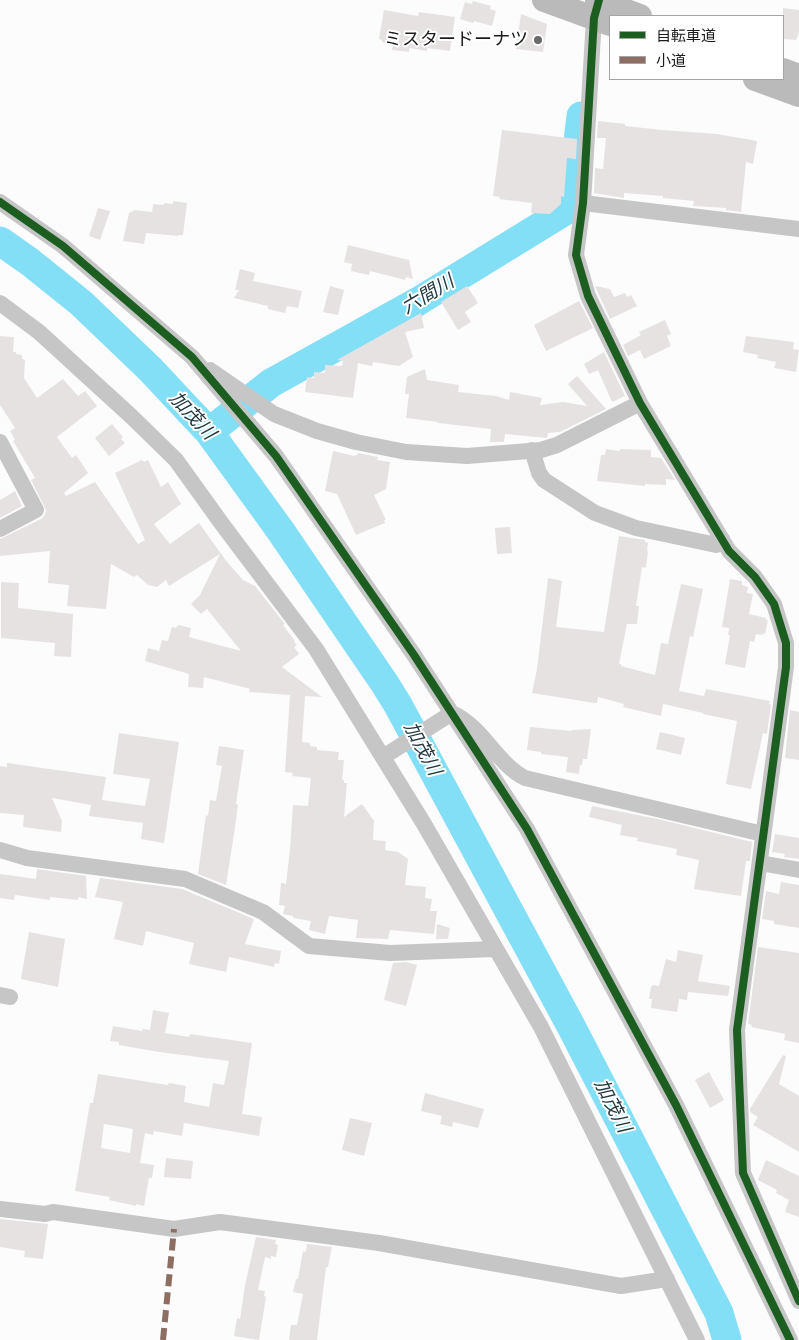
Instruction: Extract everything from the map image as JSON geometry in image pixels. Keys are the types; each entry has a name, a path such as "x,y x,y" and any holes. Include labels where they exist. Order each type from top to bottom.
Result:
{"highway":[{"path":"544,0 634,15"},
{"path":"784,70 799,76"},
{"path":"759,80 799,95"}],"street":[{"path":"600,9 583,203 576,255 588,296 640,403 729,551 755,577 774,604 786,643 786,667 737,1030 743,1173 798,1295"},
{"path":"0,202 63,246 192,357 274,414 317,431 356,442 406,452 467,456 541,450 557,445 640,403"},
{"path":"583,203 799,228"},
{"path":"0,303 39,332 176,460 316,649 424,824 541,1027 697,1340"},
{"path":"192,357 276,456 414,655 527,829 676,1105 790,1340"},
{"path":"0,442 36,510 0,529"},
{"path":"532,450 539,473 544,480 595,513 636,528 716,545 722,539"},
{"path":"383,757 452,713"},
{"path":"452,713 472,727 514,773 525,778 763,834"},
{"path":"0,850 28,858 185,879 263,912 309,946 390,953 496,949"},
{"path":"760,863 799,870"},
{"path":"0,1209 45,1214 53,1212 174,1229 220,1222 388,1245 621,1286 666,1279"}],"building":[{"path":"473,1 491,6 490,9 496,11 492,26 460,19 465,2 472,4"},
{"path":"783,8 799,10 799,32 796,40 784,39"},
{"path":"384,10 418,16 419,12 455,17 450,51 427,48 427,51 409,48 409,52 392,50 393,44 382,42 379,39"},
{"path":"521,14 547,24 543,52 516,49"},
{"path":"598,121 625,124 625,126 717,134 757,141 753,164 746,162 741,212 726,210 726,208 693,206 694,201 663,198 663,196 624,193 624,198 594,193 595,168 603,169 606,138 597,138"},
{"path":"502,130 577,139 576,159 567,158 564,197 561,196 561,204 550,214 531,213 532,203 499,199 500,197 493,196"},
{"path":"173,201 187,203 183,235 146,233 144,244 123,241 129,213 135,210 152,212 153,204 173,204"},
{"path":"98,208 110,211 100,240 89,236"},
{"path":"348,245 409,260 413,279 406,277 405,280 370,271 369,275 351,271 352,264 344,262"},
{"path":"240,269 255,273 253,281 302,291 298,308 287,306 285,313 268,309 268,306 234,298 239,290 235,290"},
{"path":"330,286 344,290 338,315 323,312"},
{"path":"467,286 478,303 465,312 471,322 458,330 441,302"},
{"path":"595,286 610,289 614,297 625,293 627,297 631,295 637,306 610,319"},
{"path":"579,301 593,328 546,351 534,325"},
{"path":"421,313 424,328 405,332 413,357 399,366 373,362 372,366 358,363 353,398 305,392 307,377 314,378 314,372 325,373 325,365 342,366 343,361 337,360"},
{"path":"665,320 671,334 667,336 671,346 644,359 640,350 628,356 623,345 641,335 639,332"},
{"path":"0,336 14,337 13,352 22,355 22,359 25,360 24,378 37,398 63,379 78,396 85,391 97,406 57,437 72,458 76,455 88,473 64,493 66,496 95,482 138,544 145,540 115,473 142,460 144,462 148,460 161,487 168,482 181,504 154,524 170,544 199,523 227,562 243,580 255,586 285,624 283,625 295,641 297,645 294,647 299,654 282,667 322,697 305,696 302,742 310,743 310,746 317,747 317,750 339,752 338,760 344,760 342,780 344,780 344,783 347,783 344,817 362,804 374,821 373,840 386,841 385,850 398,852 408,859 405,885 426,887 425,898 432,899 430,911 437,911 434,934 390,930 388,939 356,938 358,920 329,916 325,934 309,930 311,921 283,914 285,906 279,905 281,883 286,884 293,805 308,806 311,778 292,776 293,773 285,772 290,695 249,692 250,689 204,677 203,688 188,687 189,674 145,661 148,648 159,651 162,640 168,641 172,627 176,628 178,625 191,628 189,637 241,651 207,609 201,614 191,604 200,595 220,554 169,586 166,580 157,587 148,585 137,575 134,577 111,564 106,609 67,606 69,585 48,583 50,551 0,556 0,539 41,519 45,515 46,510 31,480 35,478 13,441 15,440 10,431 15,428 0,405"},
{"path":"746,336 794,342 793,349 799,350 796,372 774,368 776,362 757,358 758,355 743,352"},
{"path":"604,352 625,396 612,402 598,370 589,374 584,364"},
{"path":"425,369 427,380 459,385 458,392 496,396 509,400 510,392 542,398 540,405 563,402 587,406 568,384 577,376 606,409 560,432 548,433 547,438 505,434 504,442 490,442 491,429 406,418 409,394 405,394 407,377"},
{"path":"112,424 123,437 121,439 125,443 109,456 95,438"},
{"path":"606,449 620,451 620,449 651,450 651,457 661,458 675,480 666,479 666,485 645,484 645,486 597,481 601,455 605,455"},
{"path":"333,451 354,456 358,453 378,457 377,460 390,462 386,489 374,495 386,520 384,520 385,523 356,535 337,494 325,491"},
{"path":"15,491 22,506 0,518 0,500"},
{"path":"510,527 512,553 497,554 495,528"},
{"path":"619,536 645,540 648,543 648,551 646,568 642,567 636,606 639,606 637,624 627,624 619,664 655,675 661,643 668,644 681,584 703,589 693,637 690,636 679,691 704,696 706,689 770,701 767,734 763,733 751,789 726,784 737,721 663,704 661,716 623,707 624,704 598,697 597,703 594,703 532,693 537,669 548,578 562,581 556,627 604,632"},
{"path":"730,579 742,581 742,585 748,587 747,593 753,594 749,614 768,620 765,634 756,634 754,642 750,641 745,668 725,664 730,635 728,635 729,628 722,627"},
{"path":"1,582 19,583 18,608 73,614 71,657 54,656 55,643 1,638"},
{"path":"790,710 799,712 799,760 785,758"},
{"path":"530,727 572,731 591,729 587,759 583,759 579,774 566,772 568,757 541,754 541,752 527,750"},
{"path":"660,732 685,738 681,755 656,749"},
{"path":"119,733 179,742 164,843 141,839 143,823 89,816 91,805 52,798 62,821 61,832 23,827 24,815 0,813 0,766 7,767 7,763 106,777 102,800 145,806 150,779 113,774"},
{"path":"219,746 244,750 226,885 198,874 206,815 208,816 210,800 216,801 222,766 216,765"},
{"path":"592,806 658,819 752,842 750,861 746,861 741,896 694,889 699,860 676,855 677,849 637,841 638,838 620,835 622,825 589,817"},
{"path":"775,834 799,838 799,859 784,857 785,854 772,852"},
{"path":"37,869 86,876 87,899 78,897 78,900 50,897 50,900 15,895 14,900 0,898 0,874 36,879"},
{"path":"100,878 182,889 254,919 245,944 281,951 279,964 275,963 274,967 229,957 226,972 189,964 194,943 146,931 143,946 114,939 123,902 95,897"},
{"path":"781,882 799,885 799,928 774,924 774,921 762,919 766,891 779,894"},
{"path":"437,924 450,928 448,939 436,939"},
{"path":"29,932 65,939 58,987 21,979"},
{"path":"758,947 799,953 799,1043 784,1040 785,1034 751,1027 752,1025 748,1024"},
{"path":"678,950 703,955 698,981 730,986 728,996 688,992 687,1000 679,999 677,1012 651,1008 652,999 649,999 651,987 653,985 659,986 666,959 676,962"},
{"path":"406,962 417,965 406,1006 384,1000 393,963"},
{"path":"153,1010 169,1013 165,1033 189,1037 190,1034 252,1043 242,1114 262,1117 259,1136 184,1123 182,1136 154,1131 153,1135 145,1133 140,1163 154,1165 152,1178 149,1178 144,1206 136,1204 136,1206 109,1200 110,1197 75,1191 90,1103 93,1103 98,1074 186,1086 184,1102 209,1107 213,1083 224,1085 229,1061 159,1052 119,1045 119,1042 110,1041 113,1026 142,1031 143,1029 150,1030","holes":["104,1124 133,1129 130,1153 101,1148"]},
{"path":"783,1055 786,1056 779,1084 799,1096 799,1152 753,1125 758,1117 750,1112 750,1109"},
{"path":"709,1072 724,1100 710,1108 695,1080"},
{"path":"425,1093 484,1109 478,1128 453,1122 452,1127 440,1124 442,1116 421,1111"},
{"path":"350,1118 372,1123 364,1156 342,1150"},
{"path":"166,1158 193,1161 191,1179 164,1177"},
{"path":"766,1160 799,1176 799,1217 785,1212 789,1200 776,1193 777,1190 758,1180"},
{"path":"0,1219 48,1224 43,1259 24,1257 25,1251 0,1247"},
{"path":"256,1237 276,1240 275,1244 278,1245 276,1257 271,1256 271,1259 265,1257 258,1290 265,1291 264,1296 266,1297 259,1340 234,1336 237,1318 240,1319 245,1285"},
{"path":"307,1244 332,1247 328,1267 326,1267 317,1340 289,1340 291,1325 297,1325 303,1294 293,1292 296,1279 298,1279 303,1251 306,1252"}],"waterway":[{"name":"六間川","path":"209,432 271,383 417,302 570,208 581,116"},
{"name":"加茂川","path":"0,241 30,262 81,303 150,369 209,432 280,530 385,684 572,1028 719,1313 727,1340"}],"marked path":[{"path":"163,1340 174,1229"}],"cycle path":[{"path":"599,0 594,18 583,203 576,255 588,296 640,403 729,551 755,577 774,604 786,643 786,667 737,1030 743,1173 799,1301"},
{"path":"0,202 63,246 192,357 276,456 414,655 527,829 676,1105 790,1340"}],"place":[{"name":"ミスタードーナツ","path":"538,40"}]}
